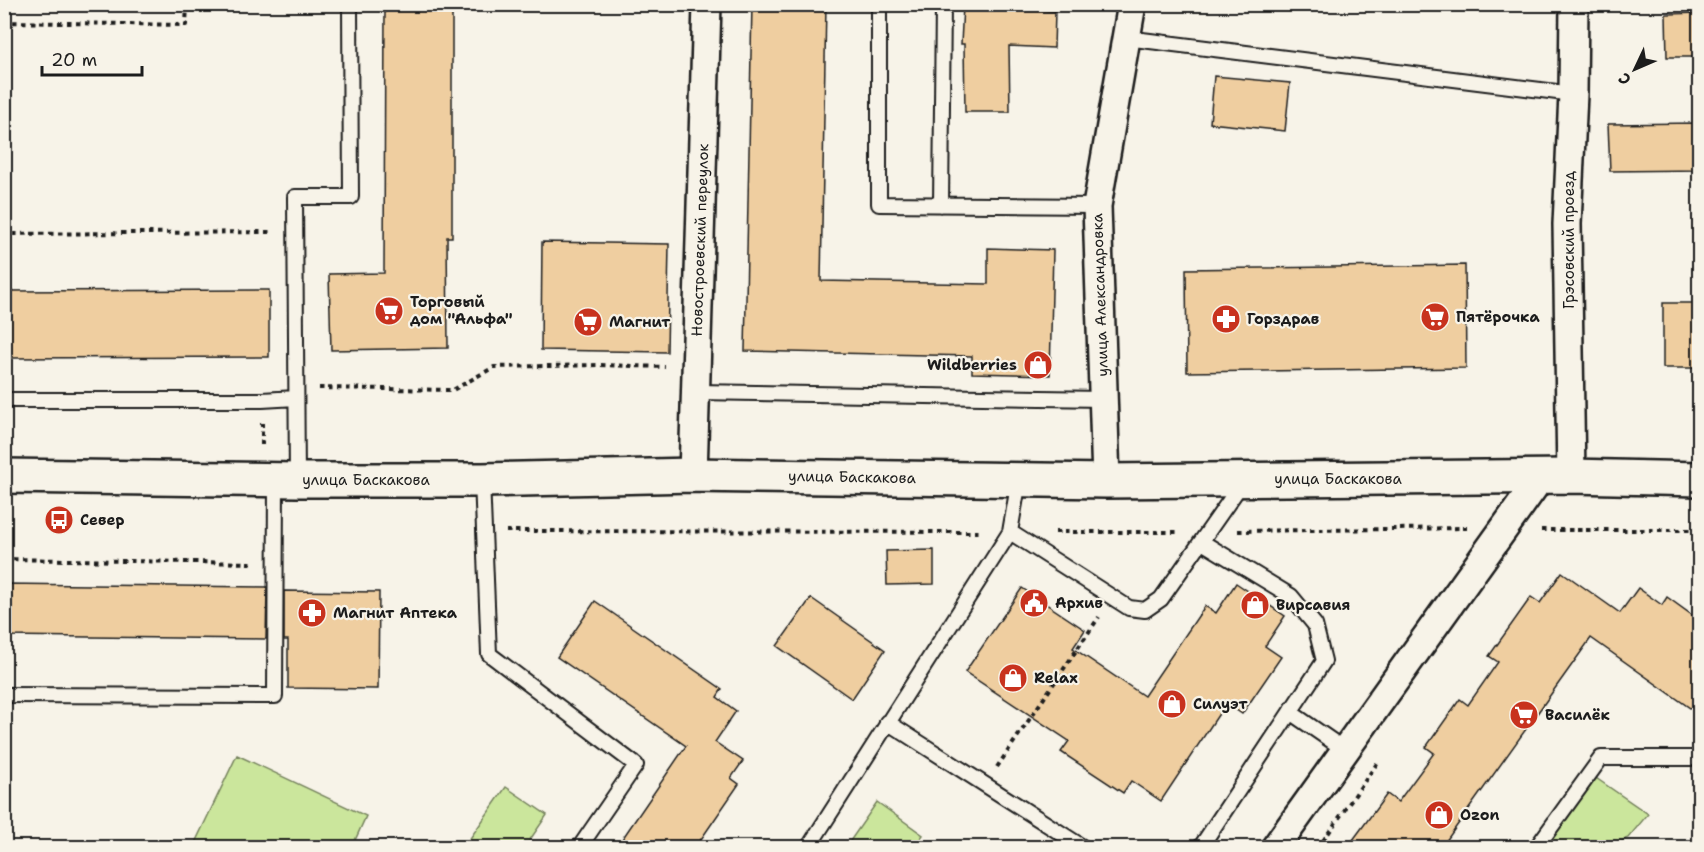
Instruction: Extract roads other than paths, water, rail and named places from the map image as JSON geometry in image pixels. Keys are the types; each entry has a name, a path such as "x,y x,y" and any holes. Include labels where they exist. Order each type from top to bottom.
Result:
{"street":[{"name":"Новостроевский переулок","path":"693,475 707,4"},
{"name":"улица Александровка","path":"1106,481 1097,206 1132,4"},
{"name":"Грэсовский проезд","path":"1556,477 1573,94 1574,4"},
{"name":"улица Баскакова","path":"4,476 278,472 482,480 693,475 1106,481 1556,477 1700,479"},
{"path":"1275,848 1505,528 1556,477"}],"lane":[{"path":"4,695 275,696 278,472 296,398 295,197 351,197 350,4"},
{"path":"879,4 879,204 1097,206"},
{"path":"941,205 943,4"},
{"path":"1126,38 1573,94"},
{"path":"696,380 1103,399"},
{"path":"4,400 296,398"},
{"path":"482,480 489,654 636,765 579,848"},
{"path":"808,848 1010,532 1019,480"},
{"path":"1010,532 1129,608 1145,610 1161,599 1244,480"},
{"path":"1200,848 1324,661 1315,625 1291,596 1206,537"},
{"path":"1290,712 1346,750"},
{"path":"888,722 1083,848"},
{"path":"1536,848 1601,758 1700,758"}],"place":[{"name":"Торговый дом \"Альфа\"","path":"389,311"},
{"name":"Пятёрочка","path":"1435,317"},
{"name":"Горздрав","path":"1226,319"},
{"name":"Магнит","path":"588,322"},
{"name":"Wildberries","path":"1038,365"},
{"name":"Север","path":"59,520"},
{"name":"Архив","path":"1034,603"},
{"name":"Вирсавия","path":"1255,605"},
{"name":"Магнит Аптека","path":"312,613"},
{"name":"Relax","path":"1013,678"},
{"name":"Силуэт","path":"1172,704"},
{"name":"Василёк","path":"1524,715"},
{"name":"Ozon","path":"1439,815"}]}
